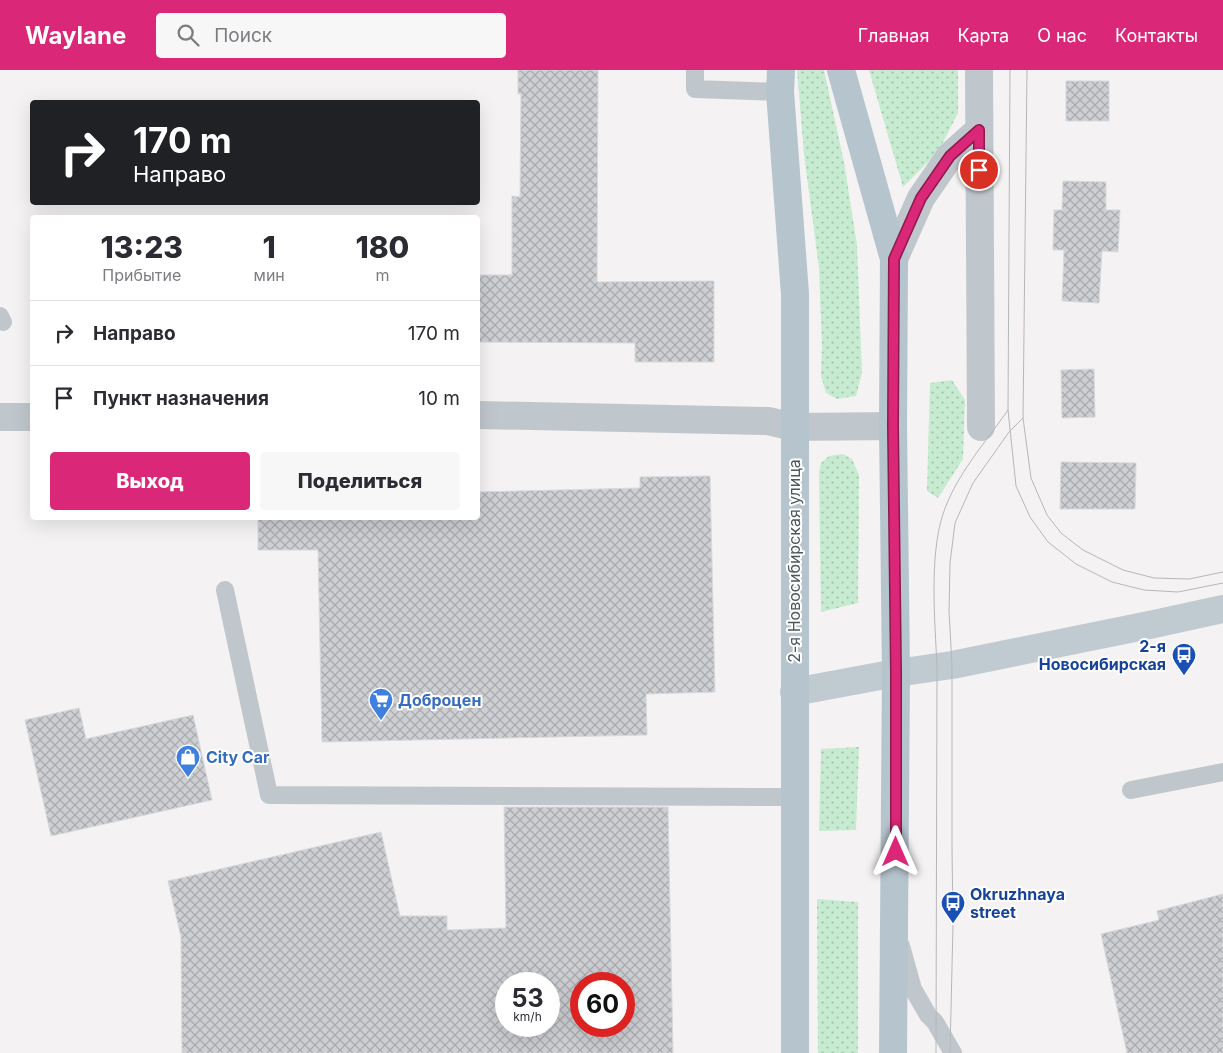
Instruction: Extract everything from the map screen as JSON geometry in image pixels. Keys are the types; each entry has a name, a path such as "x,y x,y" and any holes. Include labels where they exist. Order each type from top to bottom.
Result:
{"main road":[{"path":"841,70 894,259 893,426 896,673 893,1053"},
{"name":"2-я Новосибирская улица","path":"780,81 794,294 795,1053"},
{"path":"794,692 896,673 952,665 1223,609"}],"street":[{"path":"980,70 981,427"},
{"path":"894,259 921,198 950,156 979,130"},
{"path":"480,415 768,421 794,427 893,426"},
{"path":"0,418 30,416"}],"lane":[{"path":"695,70 695,89 780,81"},
{"path":"225,590 269,794 794,797"},
{"path":"1131,790 1223,772"},
{"path":"895,934 903,951 913,989 953,1053"}],"green space":[{"path":"797,70 824,70 844,162 857,245 862,373 856,396 837,399 826,393 821,376 822,345 819,268 804,154"},
{"path":"869,70 958,70 958,113 938,152 903,187"},
{"path":"952,380 965,400 963,459 938,498 927,491 930,383"},
{"path":"843,454 852,459 859,475 858,603 821,612 819,472 821,463 829,456"},
{"path":"859,747 856,830 819,831 821,749"},
{"path":"817,899 858,902 858,1053 818,1053"}],"building":[{"path":"518,70 598,70 597,282 714,281 714,362 635,362 635,343 480,342 480,275 512,275 512,196 520,197 521,94 518,94"},
{"path":"1066,81 1109,81 1109,121 1066,121"},
{"path":"1063,181 1106,182 1106,210 1120,210 1118,252 1102,251 1099,303 1062,301 1064,250 1053,250 1054,210 1062,210"},
{"path":"1094,369 1095,417 1062,418 1061,370"},
{"path":"1061,462 1136,463 1135,509 1060,509"},
{"path":"710,476 715,692 646,694 647,735 322,742 318,550 258,550 258,520 480,520 480,492 640,488 640,477"},
{"path":"79,708 86,739 193,715 212,800 51,836 25,720"},
{"path":"504,807 668,807 673,1053 182,1053 181,937 168,881 381,832 400,916 447,916 447,930 506,928"},
{"path":"1223,894 1223,1053 1127,1053 1101,934 1159,920 1157,911"}],"tram line":[{"path":"1010,70 1008,410 1016,486 1030,517 1048,542 1076,564 1112,582 1144,590 1178,592 1223,583"},
{"path":"1027,70 1023,418 1031,478 1047,515 1061,533 1083,550 1123,570 1154,578 1189,579 1223,572"},
{"path":"936,1053 937,667 934,610 936,550 943,514 955,486 1008,410"},
{"path":"950,1053 953,924 950,563 955,523 973,483 1009,432 1023,418"}],"place":[{"name":"2-я Новосибирская","path":"1184,676"},
{"name":"Доброцен","path":"381,721"},
{"name":"City Car","path":"188,778"},
{"name":"Okruzhnaya street","path":"953,924"}],"route":[{"path":"896,852 893,426 894,259 921,198 950,156 979,130 979,170"}]}
